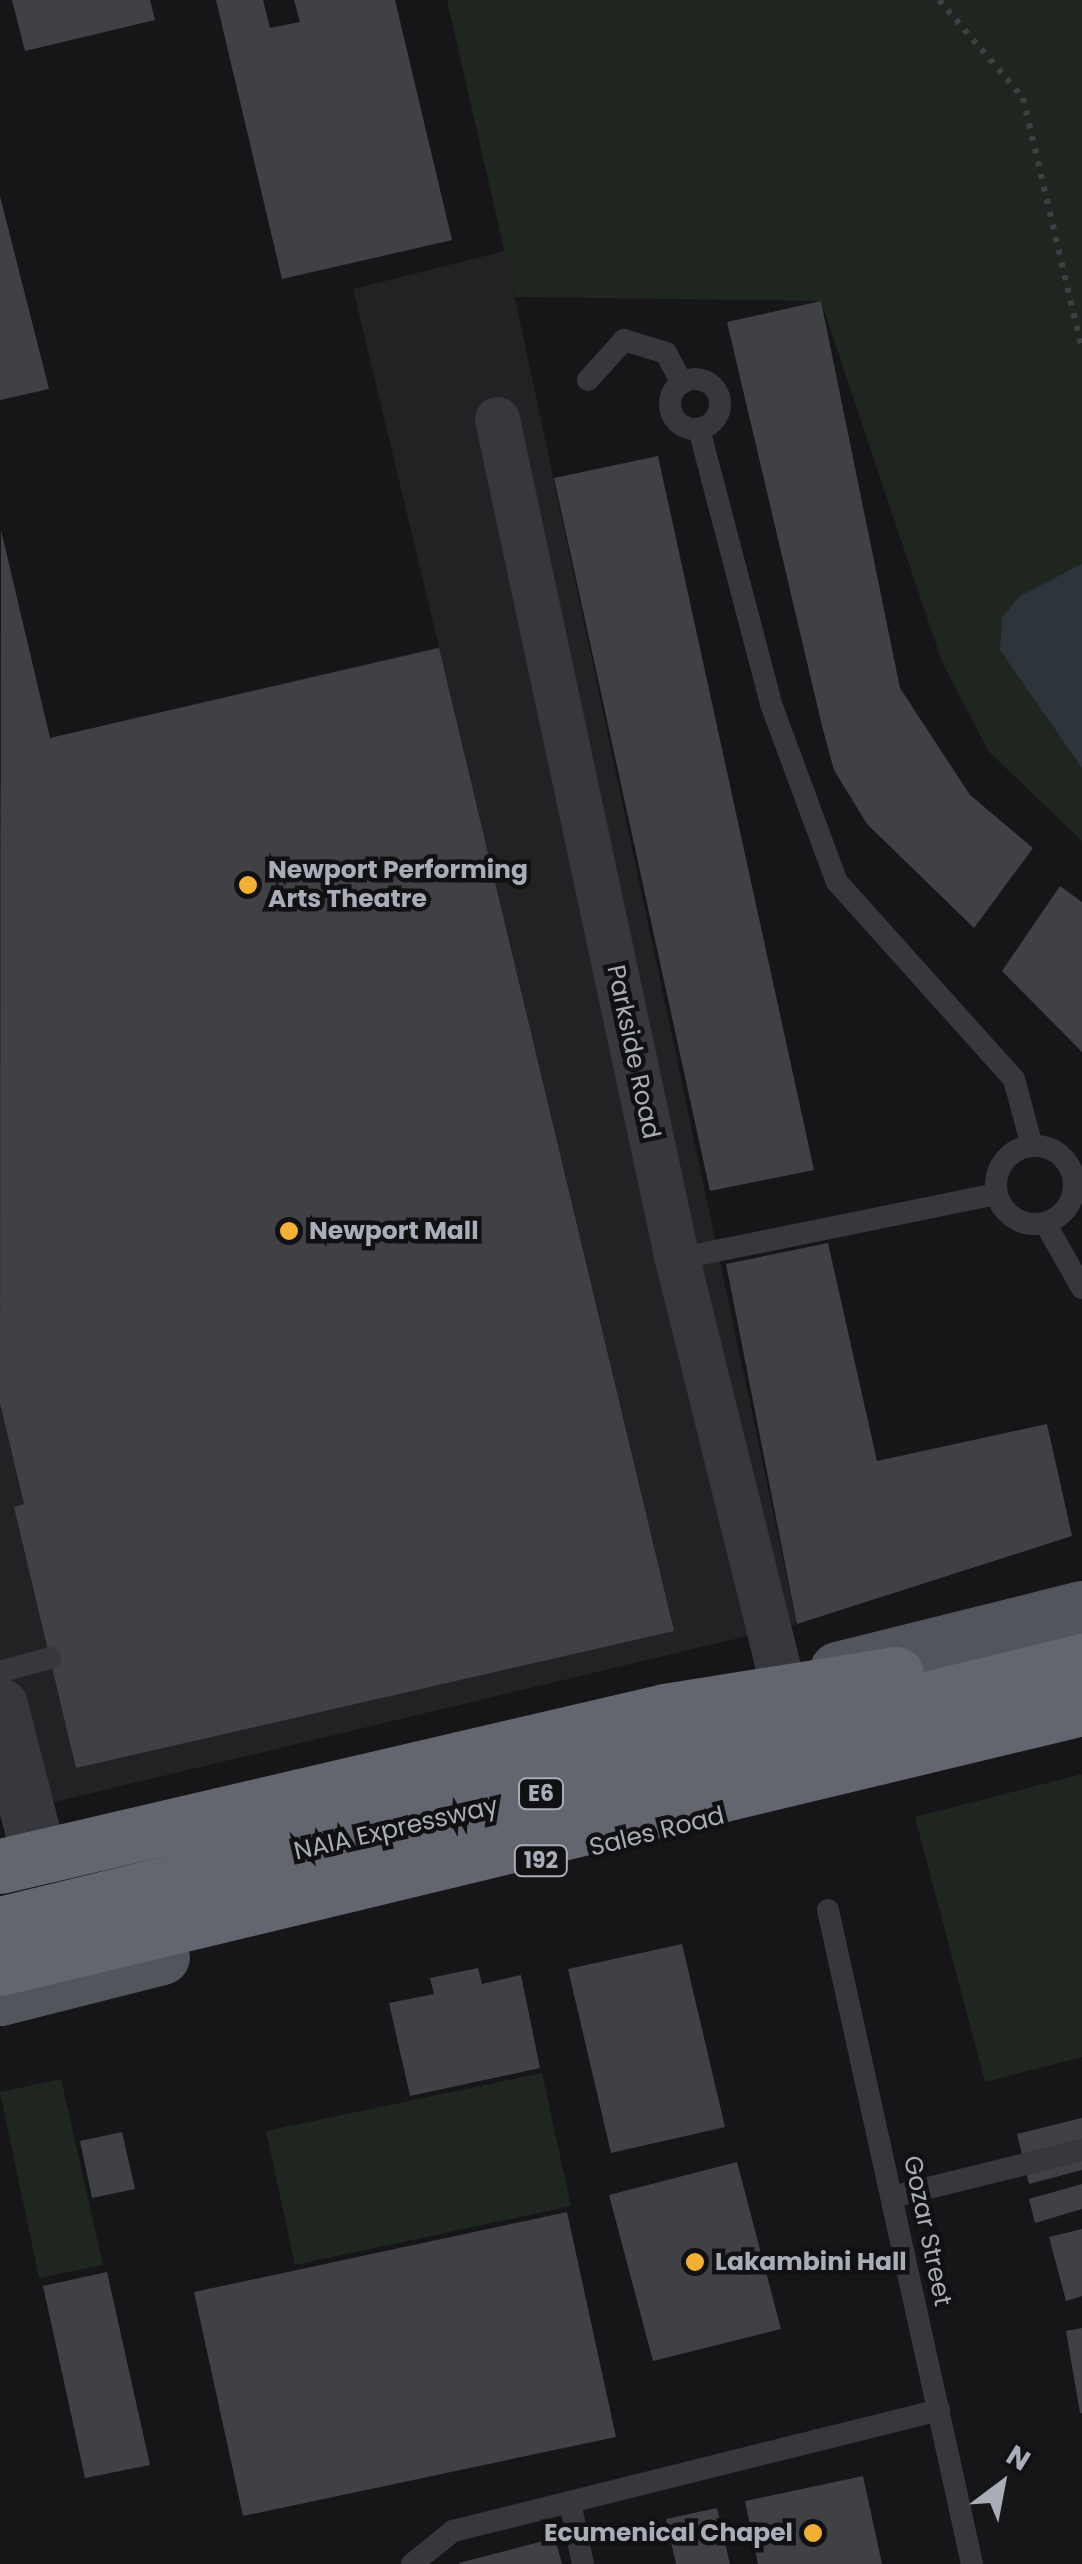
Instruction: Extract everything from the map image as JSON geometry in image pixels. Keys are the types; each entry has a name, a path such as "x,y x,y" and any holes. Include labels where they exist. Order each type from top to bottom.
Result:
{"highway":[{"path":"12,1858 665,1711 1082,1648"},
{"name":"NAIA Expressway","path":"0,1924 1082,1661"},
{"name":"NAIA Expressway","path":"0,1968 1082,1708"}],"main road":[{"path":"12,1858 782,1682 1082,1608"},
{"path":"0,1913 1082,1648"},
{"name":"Sales Road","path":"0,1957 1082,1690"},
{"name":"Sales Road","path":"0,1998 1082,1725"}],"street":[{"name":"Parkside Road","path":"498,418 677,1260 782,1682"},
{"path":"0,1705 12,1858"}],"lane":[{"path":"588,380 624,340 666,353 682,383 672,413 699,429 771,704 837,882 1014,1079 1032,1146"},
{"path":"682,383 699,380 717,393 717,416 699,429"},
{"path":"1032,1146 1058,1154 1073,1176 1065,1211 1045,1223 1010,1216 996,1194 1000,1167 1032,1146"},
{"path":"677,1260 996,1194"},
{"path":"1045,1223 1082,1288"},
{"path":"0,1672 50,1658"},
{"name":"Gozar Street","path":"828,1910 972,2564"},
{"path":"892,2197 1082,2150"},
{"path":"412,2564 453,2531 939,2410"},
{"path":"570,2502 583,2564"}],"path":[{"path":"940,0 1023,98 1082,349"}],"shaded area":[{"path":"447,0 1082,0 1082,841 989,752 942,662 821,301 515,297"},
{"path":"505,251 797,1624 0,1815 0,790 15,786 50,738 439,647 353,289"},
{"path":"1082,564 1082,768 1000,650 1002,618 1020,596"},
{"path":"1082,1774 1082,2057 985,2082 915,1817"},
{"path":"542,2073 571,2206 295,2265 266,2131"},
{"path":"61,2079 103,2265 39,2278 0,2092"}],"building":[{"path":"12,0 150,0 155,20 25,51"},
{"path":"216,0 263,0 270,28 300,22 294,0 395,0 452,240 282,279"},
{"path":"0,196 49,389 0,400"},
{"path":"821,301 900,688 970,795 1033,848 974,928 867,824 834,770 822,726 727,322"},
{"path":"658,456 814,1170 710,1191 554,478"},
{"path":"1,530 50,738 439,648 674,1631 76,1768 14,1507 24,1504 0,1403"},
{"path":"1060,886 1082,902 1082,1052 1002,971"},
{"path":"828,1243 877,1461 1047,1424 1072,1536 797,1624 726,1264"},
{"path":"682,1944 725,2127 611,2153 568,1969"},
{"path":"478,1968 482,1984 521,1975 540,2068 410,2096 389,2003 434,1994 430,1978"},
{"path":"1082,2118 1082,2170 1029,2184 1017,2134"},
{"path":"122,2132 135,2189 92,2198 80,2141"},
{"name":"Lakambini Hall","path":"737,2162 781,2329 653,2361 609,2195"},
{"path":"1082,2184 1082,2209 1035,2223 1029,2199"},
{"path":"567,2212 616,2437 243,2516 194,2292"},
{"path":"1082,2229 1082,2296 1066,2301 1049,2237"},
{"path":"107,2272 150,2465 85,2478 43,2286"},
{"path":"1082,2328 1082,2413 1080,2413 1066,2331"},
{"name":"Ecumenical Chapel","path":"863,2476 882,2564 758,2564 745,2501"},
{"path":"717,2508 730,2564 676,2564 666,2519"},
{"path":"555,2538 562,2564 459,2563"}],"place":[{"name":"Newport Performing Arts Theatre","path":"248,885"},
{"name":"Newport Mall","path":"289,1231"},
{"name":"Lakambini Hall","path":"695,2262"},
{"name":"Ecumenical Chapel","path":"813,2533"}]}
